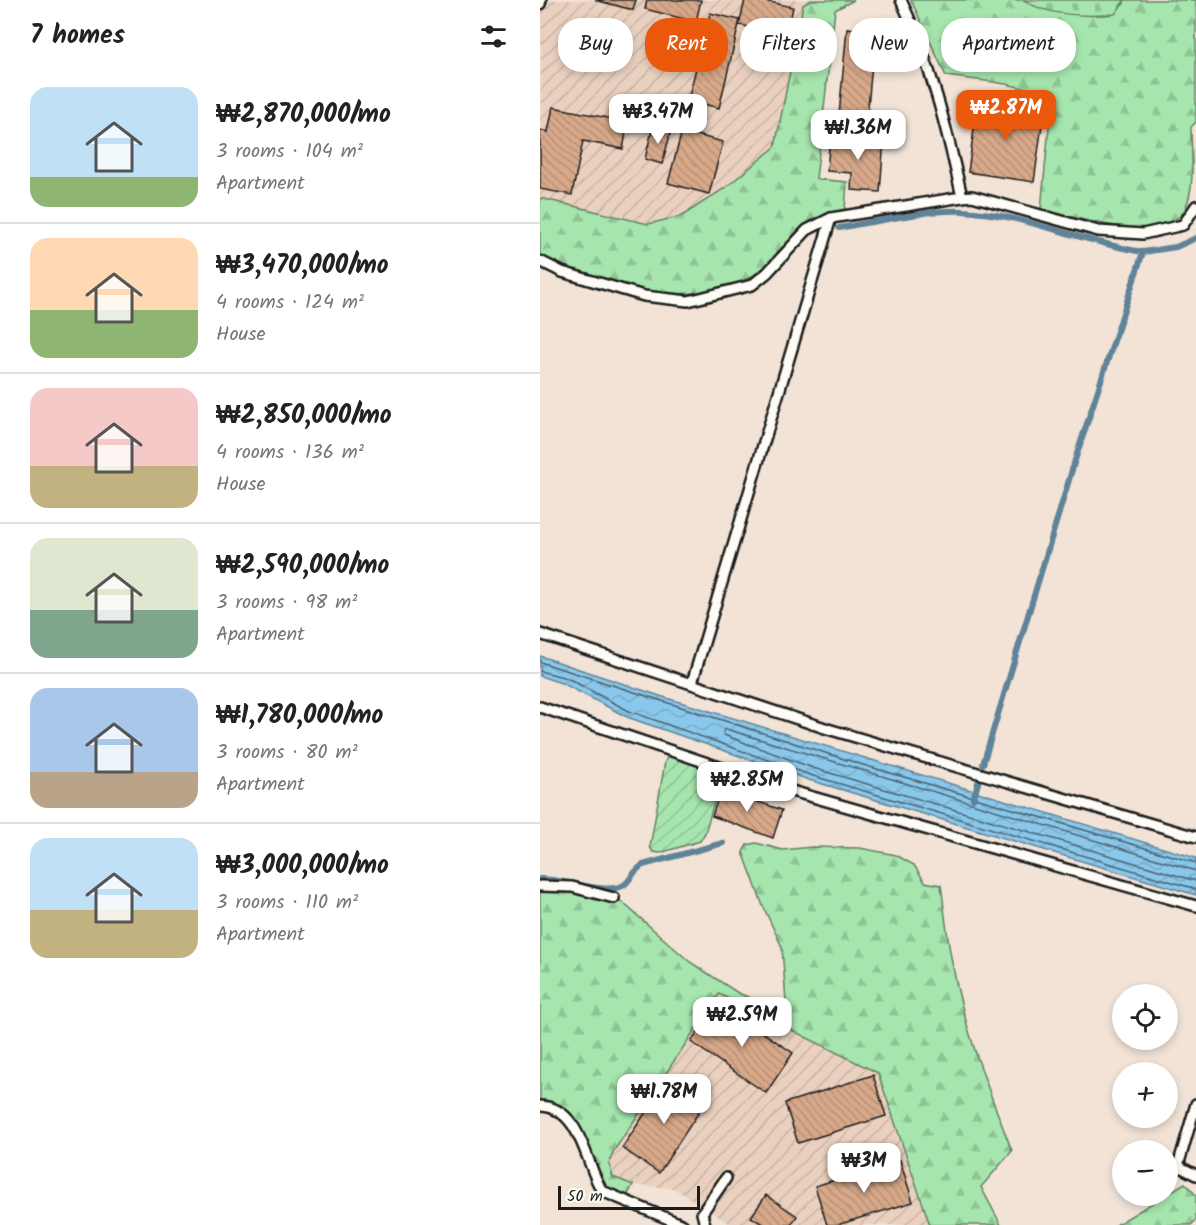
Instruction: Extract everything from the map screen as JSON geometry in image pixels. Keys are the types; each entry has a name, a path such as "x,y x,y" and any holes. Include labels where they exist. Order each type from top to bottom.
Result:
{"lane":[{"path":"540,4 541,0"},
{"path":"901,0 940,103 962,197"},
{"path":"540,261 562,272 644,296 688,301 752,285 767,273 807,230 831,218 972,196 1098,231 1122,234 1160,232 1183,225 1196,206"},
{"path":"692,683 831,218"},
{"path":"540,634 828,729 1196,837"},
{"path":"540,707 788,790 1196,906"},
{"path":"540,886 572,887 615,898"},
{"path":"1196,1104 1178,1166 1196,1175"},
{"path":"540,1106 550,1106 571,1122 602,1191 683,1225"},
{"path":"705,1225 702,1213 726,1178"}],"shaded area":[{"path":"541,0 811,0 803,5 800,18 740,18 740,72 790,72 775,147 725,188 682,216 648,224 540,198"},
{"path":"719,994 878,1073 930,1225 732,1225 673,1188 633,1185 613,1177 609,1164 613,1152"}],"green space":[{"path":"811,0 854,0 835,10 834,18 800,18 803,5"},
{"path":"911,0 1024,0 1052,10 1104,15 1123,5 1125,0 1196,0 1196,122 1191,127 1192,180 1185,209 1174,220 1158,226 1139,228 1095,223 1041,209 1050,117 1046,100 1033,91 996,82 946,76 944,72 1076,72 1076,18 941,18 941,65 929,39 929,18 919,18"},
{"path":"1024,0 1125,0 1115,14 1093,15 1056,12"},
{"path":"790,72 828,72 816,179 847,182 845,209 807,223 798,230 770,264 744,280 716,290 686,293 656,292 596,279 540,256 540,198 648,224 682,216 725,188 775,147"},
{"path":"673,756 720,772 721,779 705,833 700,841 660,853 653,852 650,847 665,762 667,757"},
{"path":"756,843 783,850 812,847 860,848 896,855 914,865 925,882 941,885 951,957 964,1014 978,1060 1012,1151 981,1187 1001,1225 930,1225 878,1073 719,994 613,1152 609,1164 613,1177 633,1185 626,1198 604,1188 583,1133 575,1121 566,1111 554,1104 540,1102 540,886 573,888 622,902 690,962 738,993 780,1010 786,1002 782,947 763,906 743,852 747,845"},
{"path":"1185,1183 1196,1195 1196,1220 1191,1225 1116,1225 1147,1206 1178,1206 1178,1187"}],"water":[{"path":"540,656 660,696 1196,858 1196,895 809,780 627,717 564,684 540,676"}],"building":[{"path":"595,0 636,0 633,10"},
{"path":"647,0 701,0 697,18 680,18 645,9"},
{"path":"745,0 760,0 793,7 791,18 741,18"},
{"path":"710,13 740,20 728,70 728,18 709,18"},
{"path":"847,28 849,28 849,72 871,72 866,129 838,126"},
{"path":"695,72 728,72 719,108 688,100"},
{"path":"978,100 1044,110 1034,182 968,172"},
{"path":"553,107 628,122 623,149 583,141 572,195 540,189 540,130 548,132"},
{"path":"653,126 671,131 662,164 645,159"},
{"path":"682,131 723,142 709,194 668,183"},
{"path":"830,136 884,139 880,192 851,190 852,173 827,171"},
{"path":"721,789 782,810 773,838 712,816"},
{"path":"718,1002 793,1053 766,1093 691,1042"},
{"path":"873,1075 886,1116 798,1143 785,1103"},
{"path":"669,1077 706,1101 659,1173 622,1148"},
{"path":"900,1160 913,1202 837,1225 827,1225 815,1186"},
{"path":"766,1195 797,1216 791,1225 764,1225 751,1217"}],"waterway":[{"path":"839,228 918,214 963,211 1008,217 1143,252"},
{"path":"983,764 1075,460 1143,252 1176,247 1196,238"},
{"path":"973,799 979,780"},
{"path":"540,879 596,888 617,888 624,885 643,865 723,843"}]}
